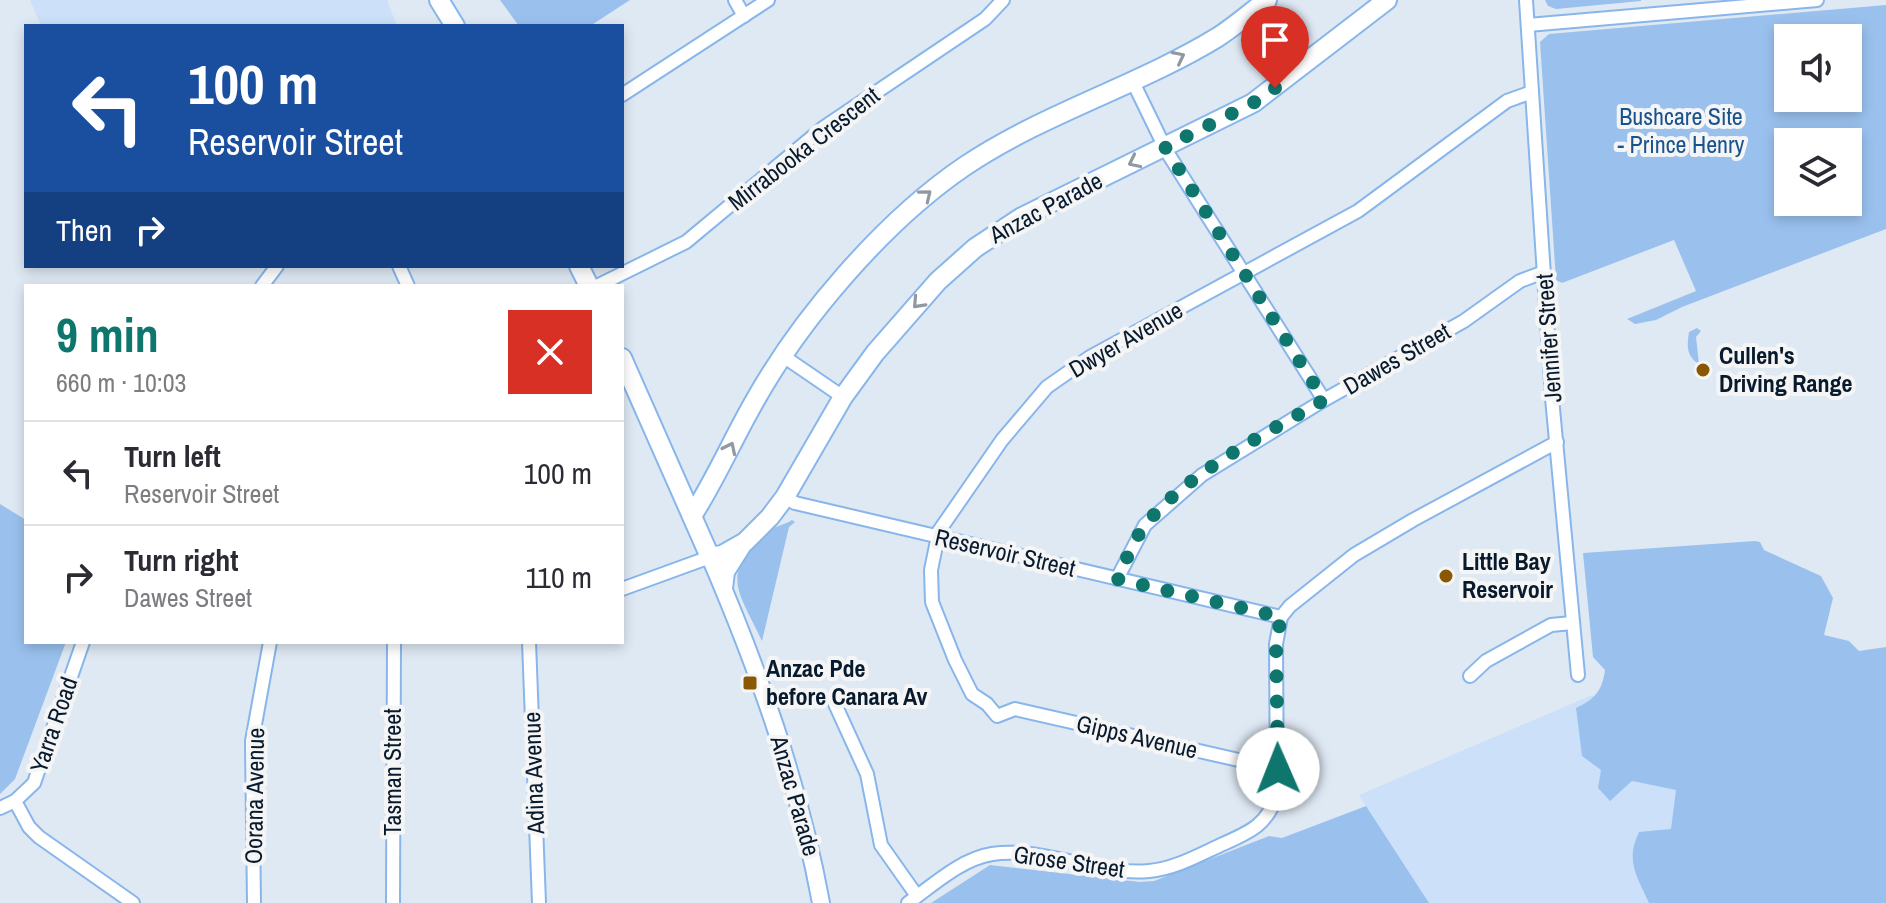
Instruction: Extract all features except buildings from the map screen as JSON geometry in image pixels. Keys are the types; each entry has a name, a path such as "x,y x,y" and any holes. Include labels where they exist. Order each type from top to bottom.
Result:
{"main road":[{"path":"439,0 454,24"},
{"path":"692,516 783,356 887,230 928,194 981,156 1218,37 1267,0"},
{"name":"Anzac Parade","path":"710,557 722,555 745,542 785,497 843,397 897,326 938,281 975,248 1028,214 1266,95 1387,0"},
{"name":"Anzac Parade","path":"624,363 753,661 794,785 812,852 821,903"},
{"path":"723,590 726,572 745,542"}],"street":[{"path":"735,0 744,16"},
{"path":"624,94 768,0"},
{"name":"Mirrabooka Crescent","path":"601,284 686,242 823,128 985,19 1003,0"},
{"name":"Jennifer Street","path":"1526,0 1557,442 1578,675"},
{"path":"1528,25 1817,0"},
{"path":"1132,80 1165,147 1324,400"},
{"name":"Dwyer Avenue","path":"997,716 987,704 972,694 932,602 937,538 959,499 1002,440 1047,387 1090,357 1150,322 1244,275 1358,211 1507,101 1532,92"},
{"name":"Dawes Street","path":"1117,579 1145,525 1173,499 1234,453 1464,321 1520,281 1544,272"},
{"path":"783,356 843,397"},
{"path":"1281,617 1301,595 1354,555 1557,442"},
{"name":"Reservoir Street","path":"785,497 795,503 937,538 1281,617"},
{"path":"624,588 710,557"},
{"name":"Grose Street","path":"913,900 965,863 1000,853 1131,871 1169,867 1254,830 1266,820 1277,793 1276,644 1281,617"},
{"path":"1470,676 1486,661 1551,625 1572,623"},
{"name":"Yarra Road","path":"15,801 34,783 82,644"},
{"name":"Oorana Avenue","path":"254,903 252,741 270,644"},
{"name":"Tasman Street","path":"393,903 394,644"},
{"name":"Adina Avenue","path":"529,644 539,903"},
{"path":"835,704 867,774 881,845 913,900"},
{"name":"Gipps Avenue","path":"997,716 1015,709 1278,769"},
{"path":"0,808 15,801 29,827 39,837 133,903"}],"shaded area":[{"path":"30,0 387,0 396,24 40,24"},
{"path":"1592,695 1838,903 1427,903 1359,795"}],"green space":[{"path":"500,0 630,0 593,24 518,24"},
{"path":"1545,0 1641,1 1556,9 1548,6"},
{"name":"Bushcare Site - Prince Henry","path":"1886,5 1886,229 1682,307 1656,320 1635,324 1627,319 1696,291 1674,240 1562,283 1556,280 1540,42 1549,34"},
{"path":"1697,328 1701,331 1696,337 1699,364 1692,358 1688,346 1689,332"},
{"path":"0,504 24,519 24,644 65,644 15,779 0,794"},
{"path":"792,520 795,522 789,527 762,641 740,595 738,571 743,559 772,529"},
{"path":"1760,542 1764,550 1821,576 1833,598 1824,635 1849,641 1859,651 1886,647 1886,903 1649,903 1634,868 1635,842 1639,832 1671,829 1676,790 1632,781 1610,801 1598,788 1601,770 1582,756 1576,708 1596,694 1605,670 1593,657 1583,553"},
{"path":"1366,806 1429,903 931,903 990,865 1154,881 1269,836 1282,838"}],"place":[{"name":"Cullen's Driving Range","path":"1703,370"},
{"name":"Little Bay Reservoir","path":"1446,576"},
{"name":"Anzac Pde before Canara Av","path":"750,683"}],"route":[{"path":"1275,88 1253,103 1165,147 1324,400 1234,453 1173,499 1145,525 1117,579 1281,617 1276,644 1278,769"}]}
